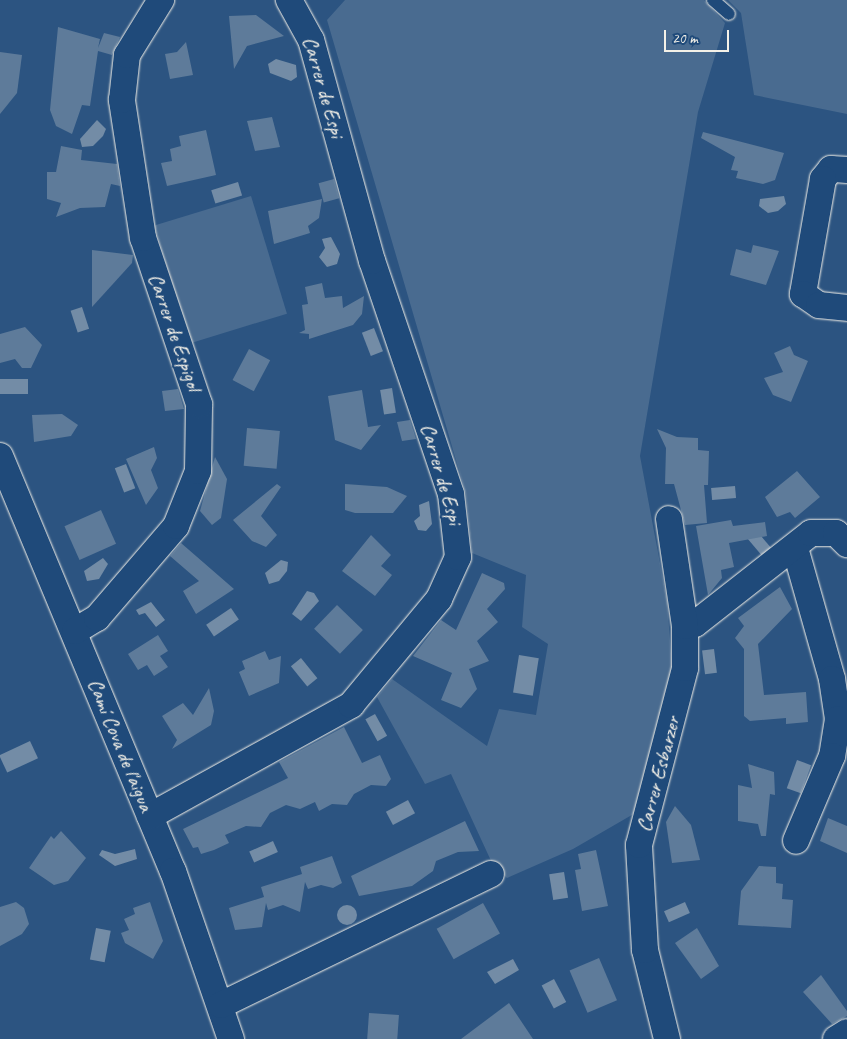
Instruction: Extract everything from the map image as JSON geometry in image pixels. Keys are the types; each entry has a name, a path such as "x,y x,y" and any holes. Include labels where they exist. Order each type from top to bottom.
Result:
{"street":[{"name":"Carrer de Espigol","path":"75,631 97,618 176,526 198,471 199,404 143,238 122,100 127,54 162,0"},
{"name":"Carrer de Espi","path":"150,816 351,705 439,598 458,557 451,494 372,261 311,40 289,0"},
{"path":"847,170 831,169 823,179 803,286 807,300 819,306 847,308"},
{"name":"Camí Cova de l'aigua","path":"3,471 75,631 150,816 221,1005 231,1039"},
{"name":"Carrer Esbarzer","path":"667,1039 645,950 639,845 648,800 684,679 685,626 669,519"},
{"path":"685,626 695,624 820,530 836,534 847,544"},
{"path":"795,548 832,679 838,719 832,756 796,841"},
{"path":"221,1005 491,874"},
{"path":"836,1039 847,1032"}],"lane":[{"path":"713,0 729,14"}],"shaded area":[{"path":"345,0 704,0 725,23 698,112 640,456 667,601 673,680 637,812 573,849 507,878 492,863 451,774 425,784 377,697 392,679 487,746 499,709 536,715 548,644 522,627 526,575 472,553 466,494 327,20"},
{"path":"728,0 847,0 847,114 754,95 741,13"},
{"path":"276,59 296,65 297,77 291,81 270,73 268,64"},
{"path":"97,120 106,129 103,136 93,146 82,147 80,139"},
{"path":"238,182 242,195 215,204 211,190"},
{"path":"251,196 287,314 190,343 154,226"},
{"path":"784,196 786,204 778,211 768,213 759,206 760,199"},
{"path":"331,237 340,254 337,264 327,267 319,257 325,248 322,239"},
{"path":"82,307 89,329 78,333 71,311"},
{"path":"374,328 383,351 371,356 362,333"},
{"path":"0,379 28,379 28,394 0,394"},
{"path":"392,388 396,413 384,415 380,390"},
{"path":"126,464 135,488 124,493 115,468"},
{"path":"735,486 736,498 712,500 711,488"},
{"path":"429,501 432,524 426,531 418,530 414,521 420,516 419,505"},
{"path":"756,530 771,548 762,555 747,538"},
{"path":"103,558 108,564 99,579 87,581 84,571"},
{"path":"281,560 288,562 287,571 279,581 269,584 265,573"},
{"path":"307,591 314,593 319,601 301,621 292,614"},
{"path":"151,602 165,620 156,627 145,613 139,615 136,610"},
{"path":"231,608 239,620 214,636 206,625"},
{"path":"714,649 717,673 705,674 702,650"},
{"path":"519,655 539,658 533,696 513,693"},
{"path":"301,658 317,678 307,686 291,666"},
{"path":"375,714 387,736 377,741 365,719"},
{"path":"30,741 38,758 7,773 0,755"},
{"path":"797,760 811,765 801,793 787,788"},
{"path":"408,800 415,813 393,825 386,812"},
{"path":"273,841 278,852 254,863 249,852"},
{"path":"135,849 137,859 115,866 99,855 102,850 115,854"},
{"path":"564,872 568,898 553,900 549,874"},
{"path":"685,902 690,913 669,922 664,911"},
{"path":"347,905 354,908 357,915 354,922 347,925 340,922 337,915 340,908"},
{"path":"96,928 111,931 105,962 90,959"},
{"path":"513,959 519,970 495,984 487,972"},
{"path":"554,979 566,1002 554,1009 542,986"}],"building":[{"path":"256,15 284,36 247,46 234,69 229,16"},
{"path":"58,27 100,39 98,48 104,33 120,37 112,55 98,51 90,106 82,105 72,134 56,126 50,110"},
{"path":"186,42 193,75 170,79 165,54 177,52"},
{"path":"0,52 22,55 17,93 0,114"},
{"path":"272,117 280,147 255,151 247,121"},
{"path":"206,130 216,175 167,186 161,163 172,161 170,149 181,146 179,136"},
{"path":"703,132 784,153 775,180 763,184 736,178 738,171 731,170 735,157 701,138"},
{"path":"61,146 82,150 81,160 117,164 120,186 111,184 105,207 80,208 56,217 61,203 47,199 47,172 56,172"},
{"path":"334,179 339,198 324,202 319,183"},
{"path":"322,199 319,218 308,226 310,233 274,244 268,211"},
{"path":"753,245 779,251 766,285 730,275 736,249 751,253"},
{"path":"92,250 133,255 132,263 92,307"},
{"path":"322,283 325,298 342,296 343,308 364,296 362,314 353,325 309,339 309,334 299,333 305,330 302,305 308,304 305,287"},
{"path":"25,327 42,345 31,368 22,368 15,359 0,363 0,334"},
{"path":"790,346 794,355 808,361 791,402 773,395 764,378 783,372 774,353"},
{"path":"249,349 270,360 254,391 233,380"},
{"path":"178,389 184,409 165,411 162,391"},
{"path":"362,390 368,427 381,425 361,450 335,440 328,396"},
{"path":"62,414 78,425 71,436 34,442 32,415"},
{"path":"410,420 416,439 402,441 397,422"},
{"path":"247,428 280,431 277,469 244,466"},
{"path":"657,429 677,437 698,438 698,450 709,451 708,485 704,485 707,523 685,525 674,484 665,484 666,448"},
{"path":"154,447 157,458 151,470 158,488 146,505 126,459"},
{"path":"215,457 227,479 221,518 212,525 200,511"},
{"path":"797,471 820,497 795,518 790,512 777,517 765,497"},
{"path":"277,484 281,487 261,516 277,535 266,547 252,541 233,520"},
{"path":"345,484 387,487 407,496 393,513 355,513 345,510"},
{"path":"101,510 116,544 80,560 64,526"},
{"path":"731,520 733,526 765,522 767,536 729,543 734,567 721,570 722,578 708,595 696,526"},
{"path":"371,535 391,555 381,566 392,575 375,596 342,571"},
{"path":"181,543 234,589 196,614 183,591 199,581 170,556"},
{"path":"482,573 504,583 505,589 487,609 498,622 477,641 489,661 469,669 477,689 461,708 441,700 452,673 413,656 441,620 456,630"},
{"path":"780,587 792,609 758,644 764,695 806,692 808,722 786,724 786,718 750,721 744,716 744,649 735,638 744,626 738,618"},
{"path":"337,605 363,630 340,654 314,629"},
{"path":"158,635 168,651 160,656 168,667 154,676 147,665 138,670 128,654"},
{"path":"265,651 269,660 281,656 279,683 249,696 239,672 245,669 242,661"},
{"path":"209,688 214,711 211,725 172,749 177,740 162,716 183,703 193,715"},
{"path":"344,727 362,763 380,755 391,779 386,786 371,785 354,794 347,805 332,804 319,811 315,802 300,809 286,805 270,813 261,827 246,826 225,835 229,843 214,850 201,854 198,847 193,848 183,829 288,778 279,762"},
{"path":"748,764 774,772 775,795 770,794 766,836 761,836 758,824 738,821 738,785 752,788"},
{"path":"675,806 691,825 700,860 672,863 666,822"},
{"path":"828,818 847,826 847,853 820,841"},
{"path":"465,821 479,851 458,852 436,861 433,871 412,886 359,896 351,876"},
{"path":"61,831 86,858 68,881 54,885 29,868 51,836 54,839"},
{"path":"596,850 608,906 582,911 575,870 581,869 578,854"},
{"path":"332,856 342,883 333,888 321,885 308,889 305,882 300,912 283,905 268,910 266,903 262,927 235,930 229,908 264,897 261,887 302,874 300,867"},
{"path":"759,866 776,867 776,883 783,884 782,899 793,900 791,928 738,925 741,891"},
{"path":"16,902 24,908 29,924 22,934 0,946 0,907"},
{"path":"150,902 163,941 153,959 125,943 121,933 129,930 124,919 135,914 133,908"},
{"path":"483,903 500,934 454,959 437,929"},
{"path":"697,928 719,966 701,979 675,943"},
{"path":"599,958 617,1000 588,1013 570,971"},
{"path":"821,975 847,1011 847,1016 832,1024 803,992"},
{"path":"509,1003 533,1039 461,1039"},
{"path":"369,1013 399,1015 397,1039 367,1039"}]}
